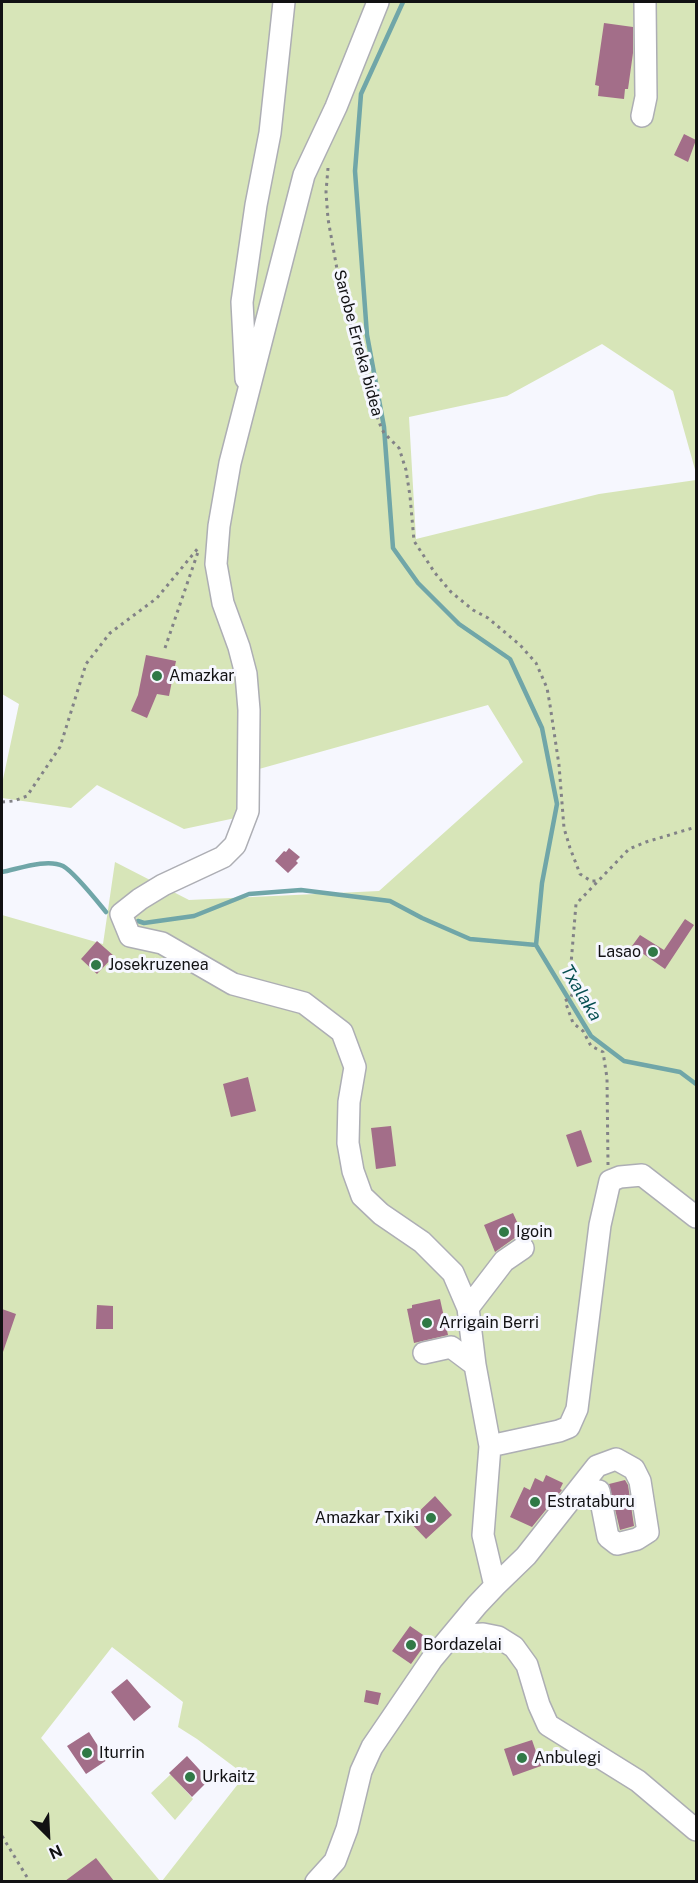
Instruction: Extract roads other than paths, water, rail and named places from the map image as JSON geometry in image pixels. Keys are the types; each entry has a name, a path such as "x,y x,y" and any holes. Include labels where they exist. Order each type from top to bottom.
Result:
{"street":[{"path":"247,399 242,302 256,205 270,133 284,2"},
{"path":"378,2 336,107 304,175 230,463 223,499 216,564 223,603 246,674 249,710 248,811 235,845 222,857 163,885 121,914 130,936 162,944 232,984 304,1003 342,1032 355,1067 349,1102 348,1143 353,1171 362,1196 381,1214 422,1242 453,1273 468,1308 475,1365 490,1446 483,1535 495,1586"},
{"path":"642,116 646,97 645,2"},
{"path":"490,1446 559,1431 569,1426 577,1409 600,1225 610,1181 620,1177 642,1175 696,1217"},
{"path":"468,1308 504,1261 523,1248"},
{"path":"424,1353 451,1347 475,1365"},
{"path":"316,1881 335,1861 347,1829 361,1771 372,1747 432,1659 477,1605 526,1556 597,1466 616,1460 634,1469 640,1481 648,1532 637,1539 617,1544 608,1537 599,1491"},
{"path":"448,1642 465,1635 483,1634 498,1637 513,1647 527,1665 539,1705 548,1725 638,1781 696,1830"}],"waterway":[{"name":"Txalaka","path":"403,2 361,94 355,171 367,335 384,427 393,548 418,583 459,624 510,659 542,728 557,804 542,883 536,945 591,1036 624,1061 680,1072 696,1084"},
{"path":"2,872 49,863 63,866 79,880 106,912"},
{"path":"138,921 144,923 194,916 249,894 301,890 390,901 470,939 536,945"}],"place":[{"name":"Amazkar","path":"157,676"},
{"name":"Lasao","path":"653,952"},
{"name":"Josekruzenea","path":"96,965"},
{"name":"Igoin","path":"504,1232"},
{"name":"Arrigain Berri","path":"427,1323"},
{"name":"Estrataburu","path":"535,1502"},
{"name":"Amazkar Txiki","path":"431,1518"},
{"name":"Bordazelai","path":"411,1645"},
{"name":"Iturrin","path":"87,1753"},
{"name":"Anbulegi","path":"522,1758"},
{"name":"Urkaitz","path":"190,1777"}]}
